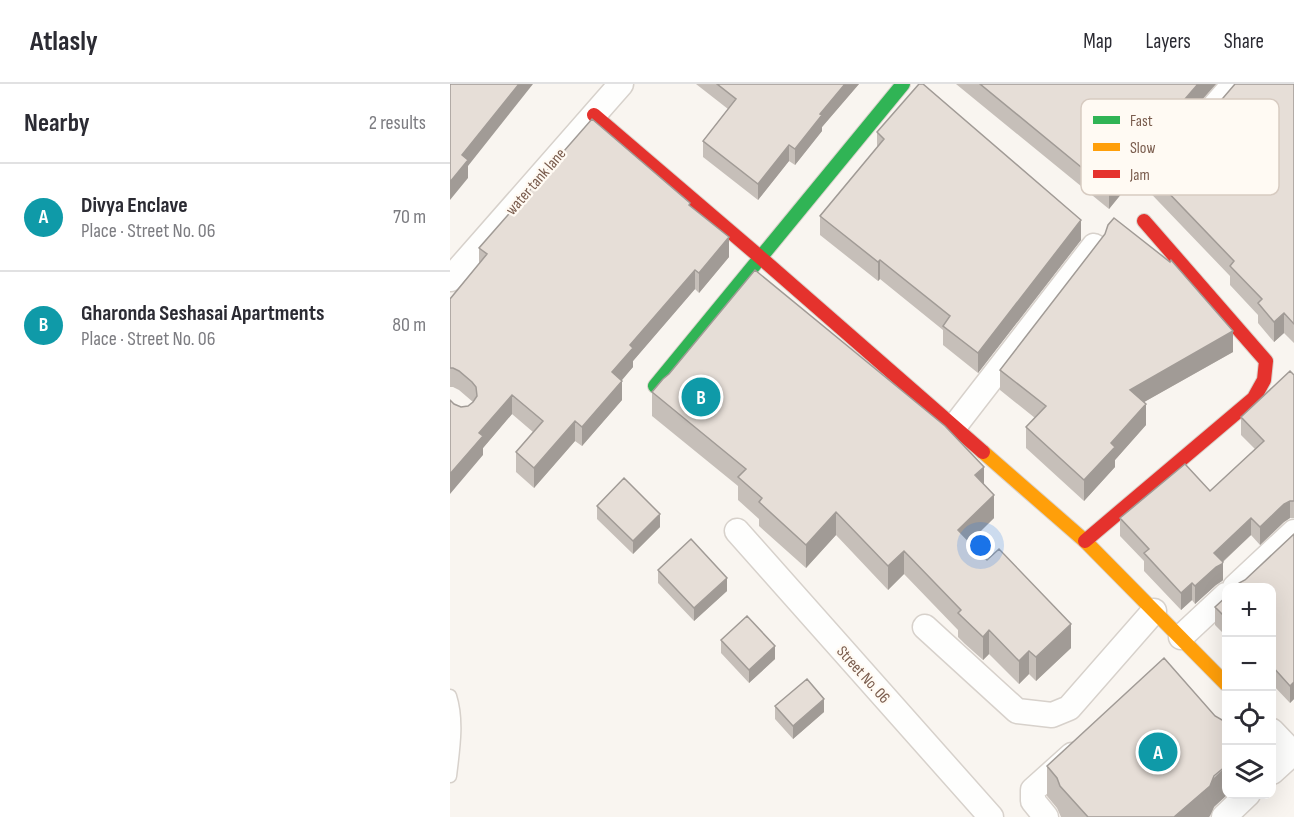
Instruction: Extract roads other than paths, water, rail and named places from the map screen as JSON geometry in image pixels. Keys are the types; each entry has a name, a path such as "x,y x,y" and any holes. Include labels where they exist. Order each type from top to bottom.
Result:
{"street":[{"name":"water tank lane","path":"450,279 621,84"},
{"path":"655,386 903,84"},
{"path":"1221,99 1234,84"},
{"path":"594,115 1085,542 1222,679"},
{"path":"1085,542 1254,398 1264,380 1266,361 1144,221"},
{"path":"954,427 1094,246"},
{"name":"Street No. 06","path":"737,531 991,817"},
{"path":"1239,583 1294,532"},
{"path":"1181,637 1222,600"},
{"path":"925,627 1017,711 1052,715 1069,708 1154,611"},
{"path":"1276,735 1293,754 1276,769"},
{"path":"1046,817 1033,801 1033,790 1090,738"},
{"path":"1224,817 1244,799"}],"lane":[{"path":"450,696 454,708 450,776"}],"place":[{"name":"Gharonda Seshasai Apartments","path":"701,397"},
{"name":"Divya Enclave","path":"1158,752"}]}
